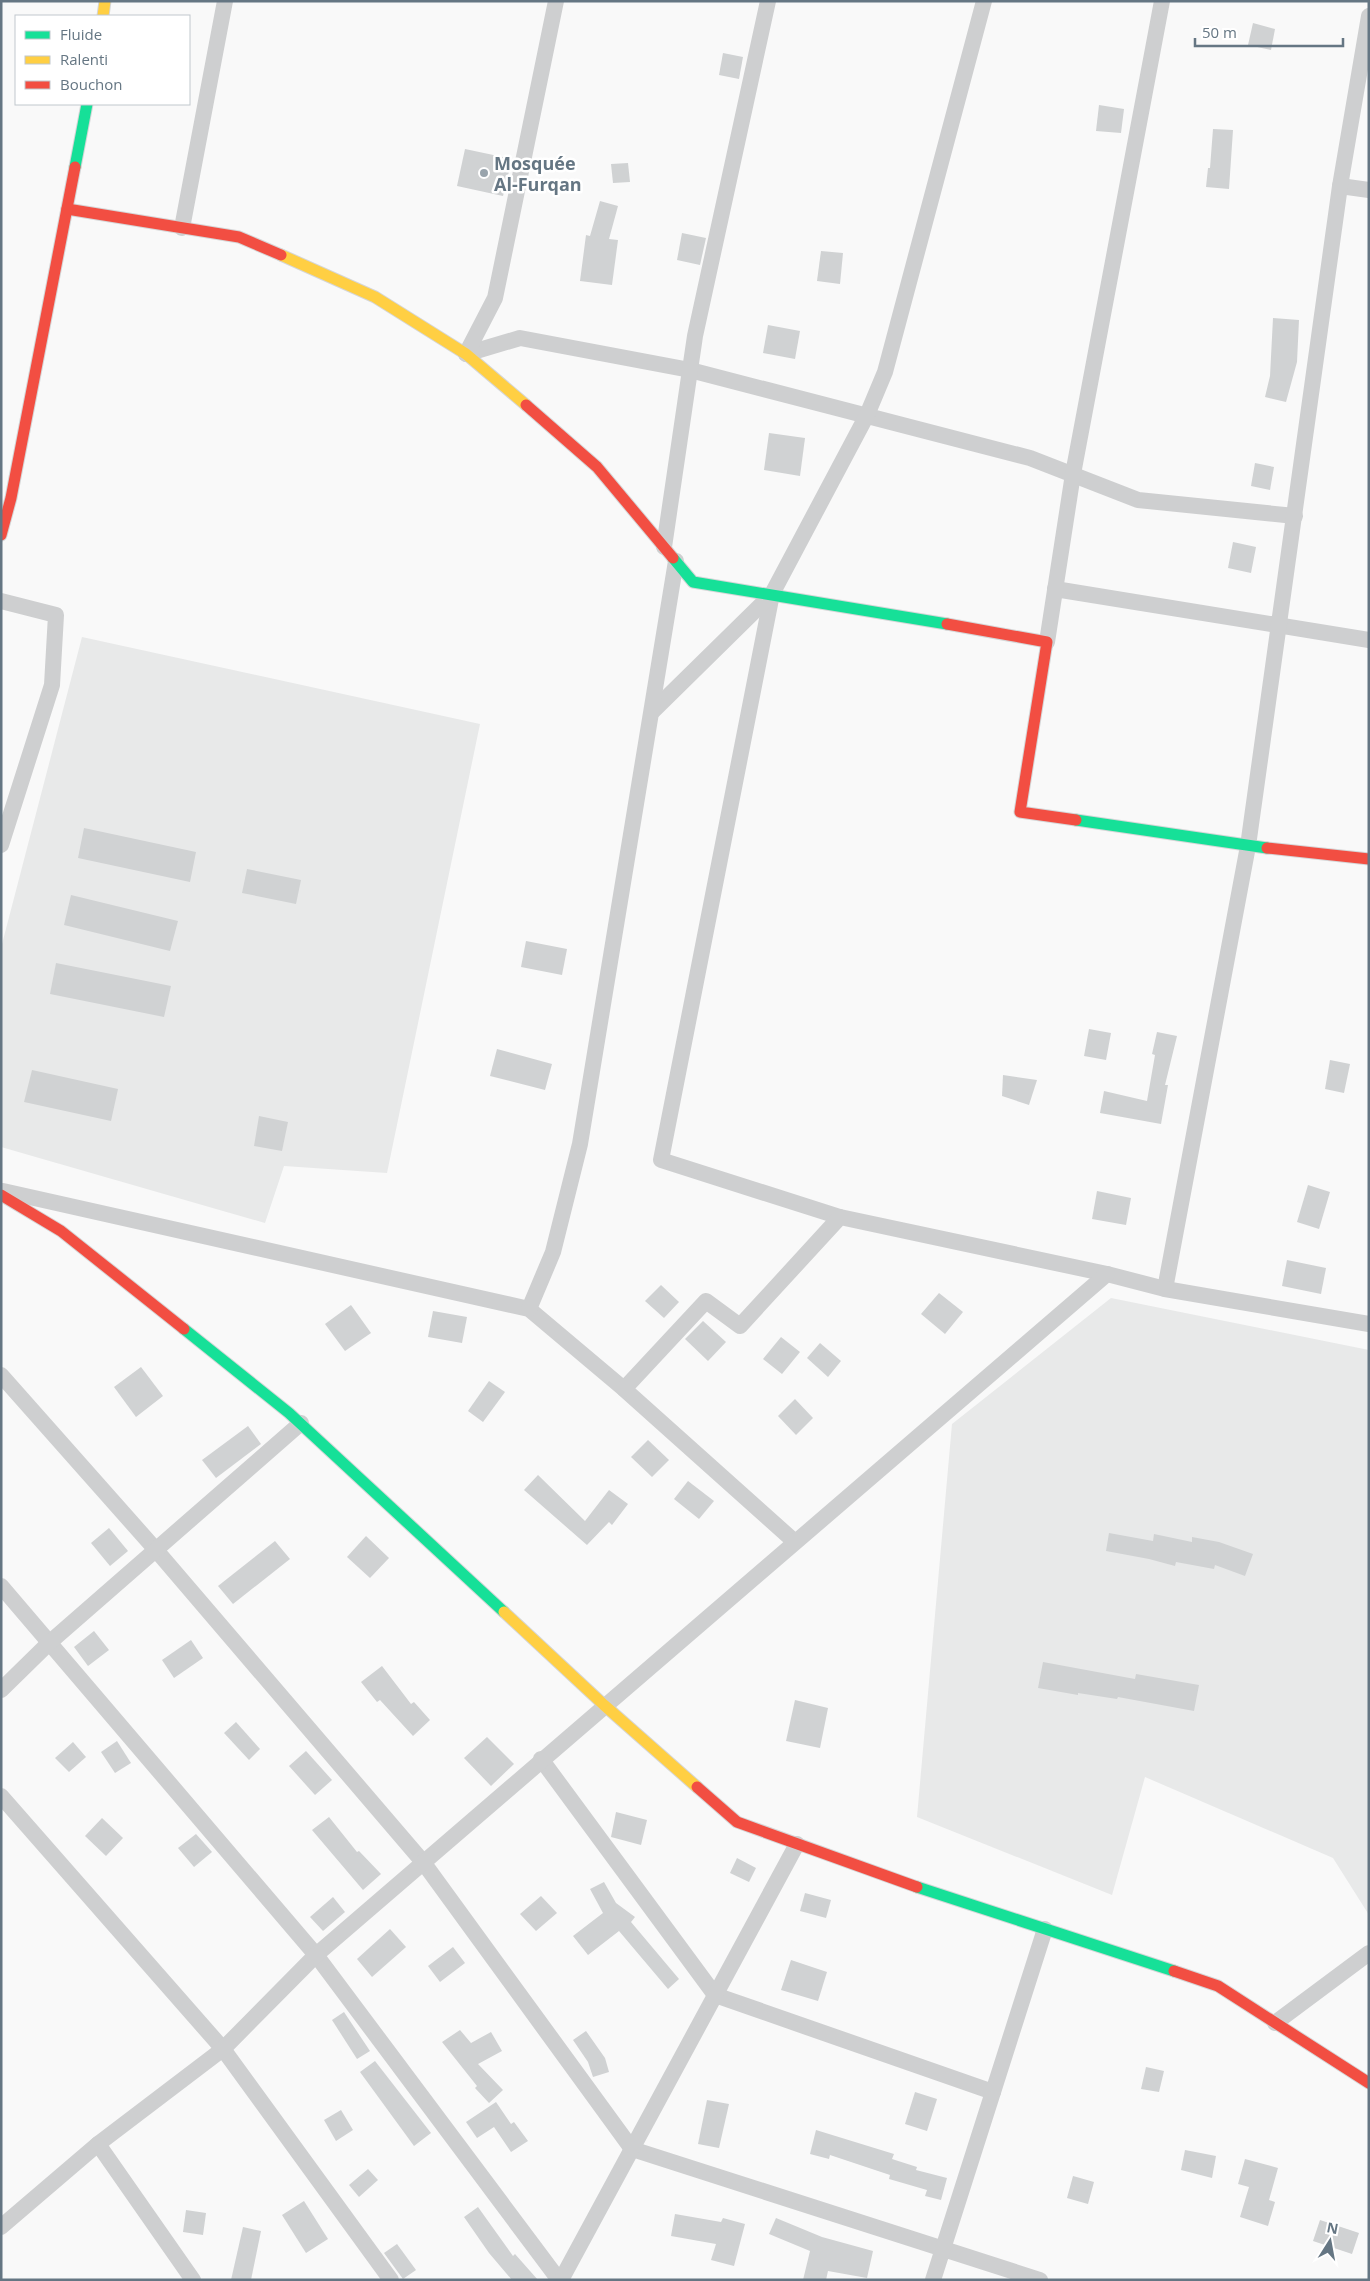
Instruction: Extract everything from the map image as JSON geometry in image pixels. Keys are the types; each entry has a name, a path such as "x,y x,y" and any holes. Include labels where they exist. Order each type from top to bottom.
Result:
{"street":[{"path":"103,15 105,1"},
{"path":"182,228 226,1"},
{"path":"466,354 495,298 556,1"},
{"path":"664,547 695,336 768,1"},
{"path":"984,1 885,372 867,415 772,594 661,1160 840,1217 1107,1274 1165,1289 1369,1324"},
{"path":"1162,1 1073,474 1020,812 1248,846 1369,859"},
{"path":"1165,1289 1248,846 1340,186 1369,16"},
{"path":"1,535 11,498 87,105"},
{"path":"1340,186 1369,190"},
{"path":"67,209 239,237 375,297 466,354 597,467 692,582 874,610 1047,642"},
{"path":"466,354 520,338 690,370 1030,458 1138,500 1295,516"},
{"path":"529,1309 553,1252 580,1144 653,712 676,562"},
{"path":"1055,589 1369,640"},
{"path":"653,712 772,594"},
{"path":"1,601 56,615 52,685 1,845"},
{"path":"1,1190 529,1309 624,1389 795,1542"},
{"path":"1,1195 62,1231 301,1424 604,1705 738,1822 876,1873 1218,1986 1369,2083"},
{"path":"624,1389 706,1301 740,1326 840,1217"},
{"path":"1,2227 98,2144 224,2049 316,1954 1107,1274"},
{"path":"1,1375 156,1550 423,1862 632,2149 1040,2280"},
{"path":"1,1690 49,1643 301,1424"},
{"path":"1,1586 316,1954 560,2280 797,1844"},
{"path":"542,1759 715,1995 993,2092"},
{"path":"1,1796 224,2049 391,2280"},
{"path":"933,2280 1045,1929"},
{"path":"1275,2022 1369,1952"},
{"path":"98,2144 193,2280"}],"shaded area":[{"path":"82,637 480,724 387,1173 284,1166 265,1223 1,1147 1,948"},
{"path":"1111,1298 1369,1350 1369,1915 1333,1858 1145,1777 1112,1895 917,1817 952,1424"}],"building":[{"path":"1253,23 1275,29 1271,50 1248,45"},
{"path":"723,53 743,57 739,79 719,75"},
{"path":"1099,105 1124,109 1121,133 1096,131"},
{"path":"1213,129 1233,130 1229,189 1206,187 1208,168 1210,168"},
{"name":"Mosquée Al-Furqan","path":"465,149 512,159 503,196 457,186"},
{"path":"628,163 630,182 613,183 611,164"},
{"path":"600,201 618,206 609,239 618,240 612,285 580,281 586,235 590,236"},
{"path":"682,233 706,238 700,265 677,260"},
{"path":"821,251 843,253 840,284 817,281"},
{"path":"1273,318 1299,320 1297,362 1286,402 1265,397 1270,376"},
{"path":"768,325 800,331 795,359 763,353"},
{"path":"769,433 805,438 800,476 764,470"},
{"path":"1255,463 1274,467 1270,490 1251,486"},
{"path":"1233,542 1256,547 1251,573 1228,568"},
{"path":"84,828 196,852 190,882 78,858"},
{"path":"247,869 301,880 296,904 242,893"},
{"path":"71,895 178,921 170,951 64,925"},
{"path":"526,941 567,949 562,975 521,967"},
{"path":"56,963 171,986 164,1017 50,994"},
{"path":"1089,1029 1111,1033 1106,1060 1084,1056"},
{"path":"1157,1032 1177,1036 1165,1085 1168,1085 1161,1124 1100,1113 1104,1091 1147,1101 1155,1055 1152,1054"},
{"path":"497,1049 552,1064 545,1090 490,1076"},
{"path":"1330,1060 1350,1064 1344,1093 1325,1089"},
{"path":"32,1070 118,1089 111,1121 24,1102"},
{"path":"1003,1075 1037,1080 1029,1105 1002,1096"},
{"path":"259,1116 288,1122 282,1151 254,1146"},
{"path":"1308,1185 1330,1192 1319,1229 1297,1222"},
{"path":"1097,1191 1131,1198 1126,1225 1092,1219"},
{"path":"1287,1260 1326,1268 1321,1294 1282,1286"},
{"path":"661,1285 679,1302 664,1318 645,1301"},
{"path":"939,1293 963,1312 945,1334 921,1314"},
{"path":"351,1305 371,1333 345,1351 325,1324"},
{"path":"433,1311 467,1317 462,1343 428,1337"},
{"path":"703,1321 726,1342 708,1361 685,1339"},
{"path":"781,1337 800,1352 782,1374 763,1359"},
{"path":"820,1343 841,1361 828,1377 807,1358"},
{"path":"141,1367 163,1396 136,1417 114,1387"},
{"path":"489,1381 505,1392 483,1422 468,1411"},
{"path":"795,1399 813,1418 796,1435 778,1416"},
{"path":"248,1426 261,1444 216,1478 202,1460"},
{"path":"648,1440 669,1460 652,1477 631,1457"},
{"path":"538,1475 585,1521 609,1490 628,1504 612,1525 609,1522 587,1545 524,1490"},
{"path":"688,1481 714,1501 699,1519 674,1499"},
{"path":"109,1528 128,1551 110,1566 91,1543"},
{"path":"1109,1533 1153,1541 1154,1534 1192,1542 1192,1537 1219,1542 1253,1554 1245,1576 1215,1565 1214,1569 1176,1562 1175,1566 1106,1551"},
{"path":"366,1536 389,1558 370,1578 347,1557"},
{"path":"275,1541 290,1559 233,1604 218,1586"},
{"path":"94,1631 109,1650 88,1666 74,1647"},
{"path":"191,1640 203,1658 174,1678 162,1660"},
{"path":"1043,1662 1135,1679 1136,1674 1199,1685 1194,1711 1118,1697 1117,1699 1078,1693 1078,1695 1038,1688"},
{"path":"382,1666 411,1704 414,1702 430,1720 413,1736 380,1700 377,1702 361,1682"},
{"path":"795,1700 828,1708 820,1748 786,1741"},
{"path":"236,1722 260,1749 249,1760 224,1733"},
{"path":"487,1737 514,1764 491,1786 464,1758"},
{"path":"117,1741 131,1763 115,1773 101,1752"},
{"path":"73,1742 86,1757 69,1772 55,1758"},
{"path":"306,1751 332,1780 315,1795 289,1766"},
{"path":"616,1812 647,1820 641,1845 611,1837"},
{"path":"329,1817 357,1852 359,1851 381,1874 363,1890 312,1830"},
{"path":"102,1818 123,1838 106,1856 85,1836"},
{"path":"196,1834 212,1852 194,1867 178,1848"},
{"path":"737,1858 756,1868 749,1882 730,1873"},
{"path":"604,1882 616,1903 635,1917 631,1922 679,1979 668,1989 619,1931 588,1955 573,1936 603,1913 590,1889"},
{"path":"805,1893 831,1900 826,1918 800,1911"},
{"path":"541,1896 557,1913 536,1931 520,1914"},
{"path":"333,1897 345,1912 323,1931 310,1917"},
{"path":"390,1929 406,1947 372,1977 357,1959"},
{"path":"453,1947 465,1963 440,1982 428,1966"},
{"path":"791,1960 827,1972 818,2001 781,1990"},
{"path":"344,2012 370,2051 357,2059 332,2020"},
{"path":"460,2030 471,2043 491,2032 502,2051 478,2064 503,2090 489,2103 475,2088 477,2086 442,2042"},
{"path":"586,2031 605,2058 609,2072 593,2077 588,2062 573,2040"},
{"path":"375,2061 431,2133 414,2146 360,2072"},
{"path":"1146,2067 1164,2071 1159,2092 1141,2089"},
{"path":"915,2092 937,2099 927,2131 905,2124"},
{"path":"707,2100 729,2104 719,2148 698,2144"},
{"path":"496,2102 511,2124 514,2122 528,2141 511,2152 494,2127 477,2138 466,2122"},
{"path":"341,2110 353,2130 336,2141 324,2120"},
{"path":"816,2130 894,2154 892,2159 917,2167 916,2170 947,2178 941,2200 925,2196 927,2190 889,2179 890,2175 830,2155 829,2159 810,2154"},
{"path":"1185,2150 1216,2156 1212,2178 1181,2170"},
{"path":"1245,2159 1278,2168 1269,2200 1275,2202 1268,2226 1240,2217 1249,2187 1238,2184"},
{"path":"368,2169 378,2180 359,2197 349,2185"},
{"path":"1073,2176 1094,2182 1088,2204 1067,2198"},
{"path":"304,2201 328,2239 306,2253 282,2215"},
{"path":"478,2207 513,2256 515,2254 538,2280 512,2280 489,2253 464,2217"},
{"path":"186,2210 206,2213 203,2235 183,2232"},
{"path":"675,2214 721,2222 723,2218 745,2224 734,2266 711,2260 716,2244 671,2236"},
{"path":"776,2218 822,2237 873,2251 867,2278 828,2271 826,2280 803,2280 810,2251 769,2234"},
{"path":"1320,2220 1359,2233 1352,2254 1313,2241"},
{"path":"243,2227 261,2231 251,2280 231,2280"},
{"path":"397,2244 416,2270 403,2279 384,2253"}],"traffic: fast":[{"path":"75,167 87,105"},
{"path":"673,558 693,582 947,624"},
{"path":"1076,820 1267,848"},
{"path":"184,1329 289,1413 504,1612"},
{"path":"917,1887 1174,1971"}],"traffic: slow":[{"path":"103,15 105,1"},
{"path":"281,255 375,297 466,354 526,405"},
{"path":"504,1612 604,1705 697,1787"}],"traffic: jam":[{"path":"1,535 11,498 75,167"},
{"path":"67,209 239,237 281,255"},
{"path":"526,405 597,467 673,558"},
{"path":"947,624 1047,642 1020,812 1076,820"},
{"path":"1267,848 1369,859"},
{"path":"1,1195 61,1231 184,1329"},
{"path":"697,1787 737,1822 917,1887"},
{"path":"1174,1971 1218,1986 1369,2083"}],"place":[{"name":"Mosquée Al-Furqan","path":"484,173"}]}
